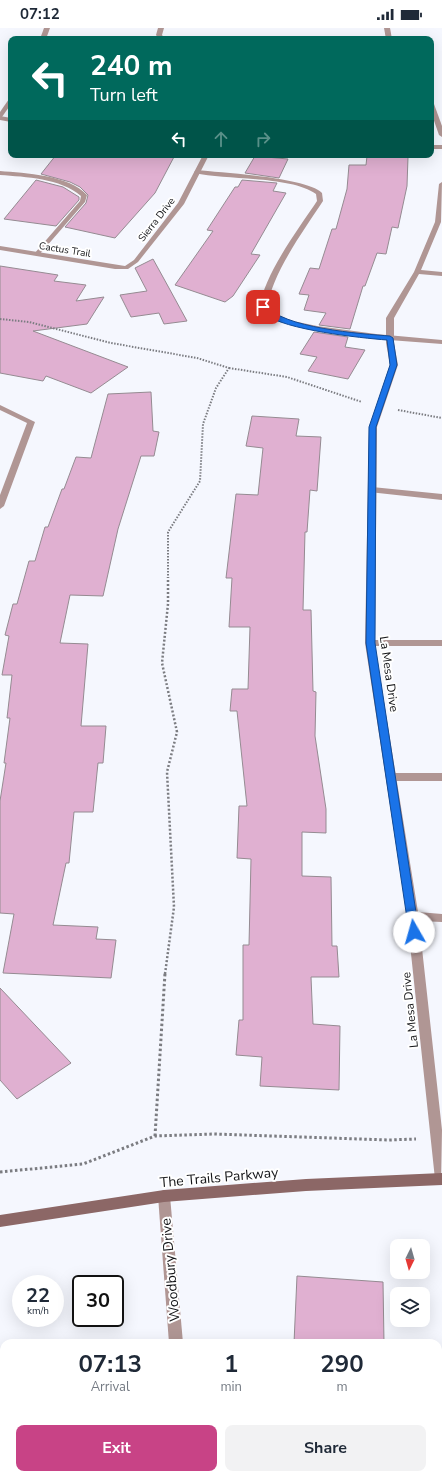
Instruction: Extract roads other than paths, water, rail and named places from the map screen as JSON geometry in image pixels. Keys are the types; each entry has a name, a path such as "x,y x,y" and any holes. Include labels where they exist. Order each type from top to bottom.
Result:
{"street":[{"path":"0,117 8,105"},
{"path":"434,112 442,135"},
{"name":"Sierra Drive","path":"126,268 136,261 182,204 204,158"},
{"path":"197,172 290,182 312,188 319,193 320,201 272,279 264,300 263,307 267,313 293,323 351,335 442,342"},
{"path":"0,173 71,185 84,194 83,201 37,254"},
{"name":"La Mesa Drive","path":"442,184 438,222 417,272 390,318 390,338 394,365 373,427 370,643 413,916 442,1179"},
{"name":"Cactus Trail","path":"0,248 126,268"},
{"path":"417,272 442,274"},
{"path":"0,407 31,422 1,503"},
{"path":"372,490 442,497"},
{"path":"370,643 442,643"},
{"path":"391,777 442,777"},
{"path":"413,916 442,918"},
{"name":"The Trails Parkway","path":"0,1221 164,1196 306,1185 442,1179"},
{"name":"Woodbury Drive","path":"164,1196 176,1339"}]}
